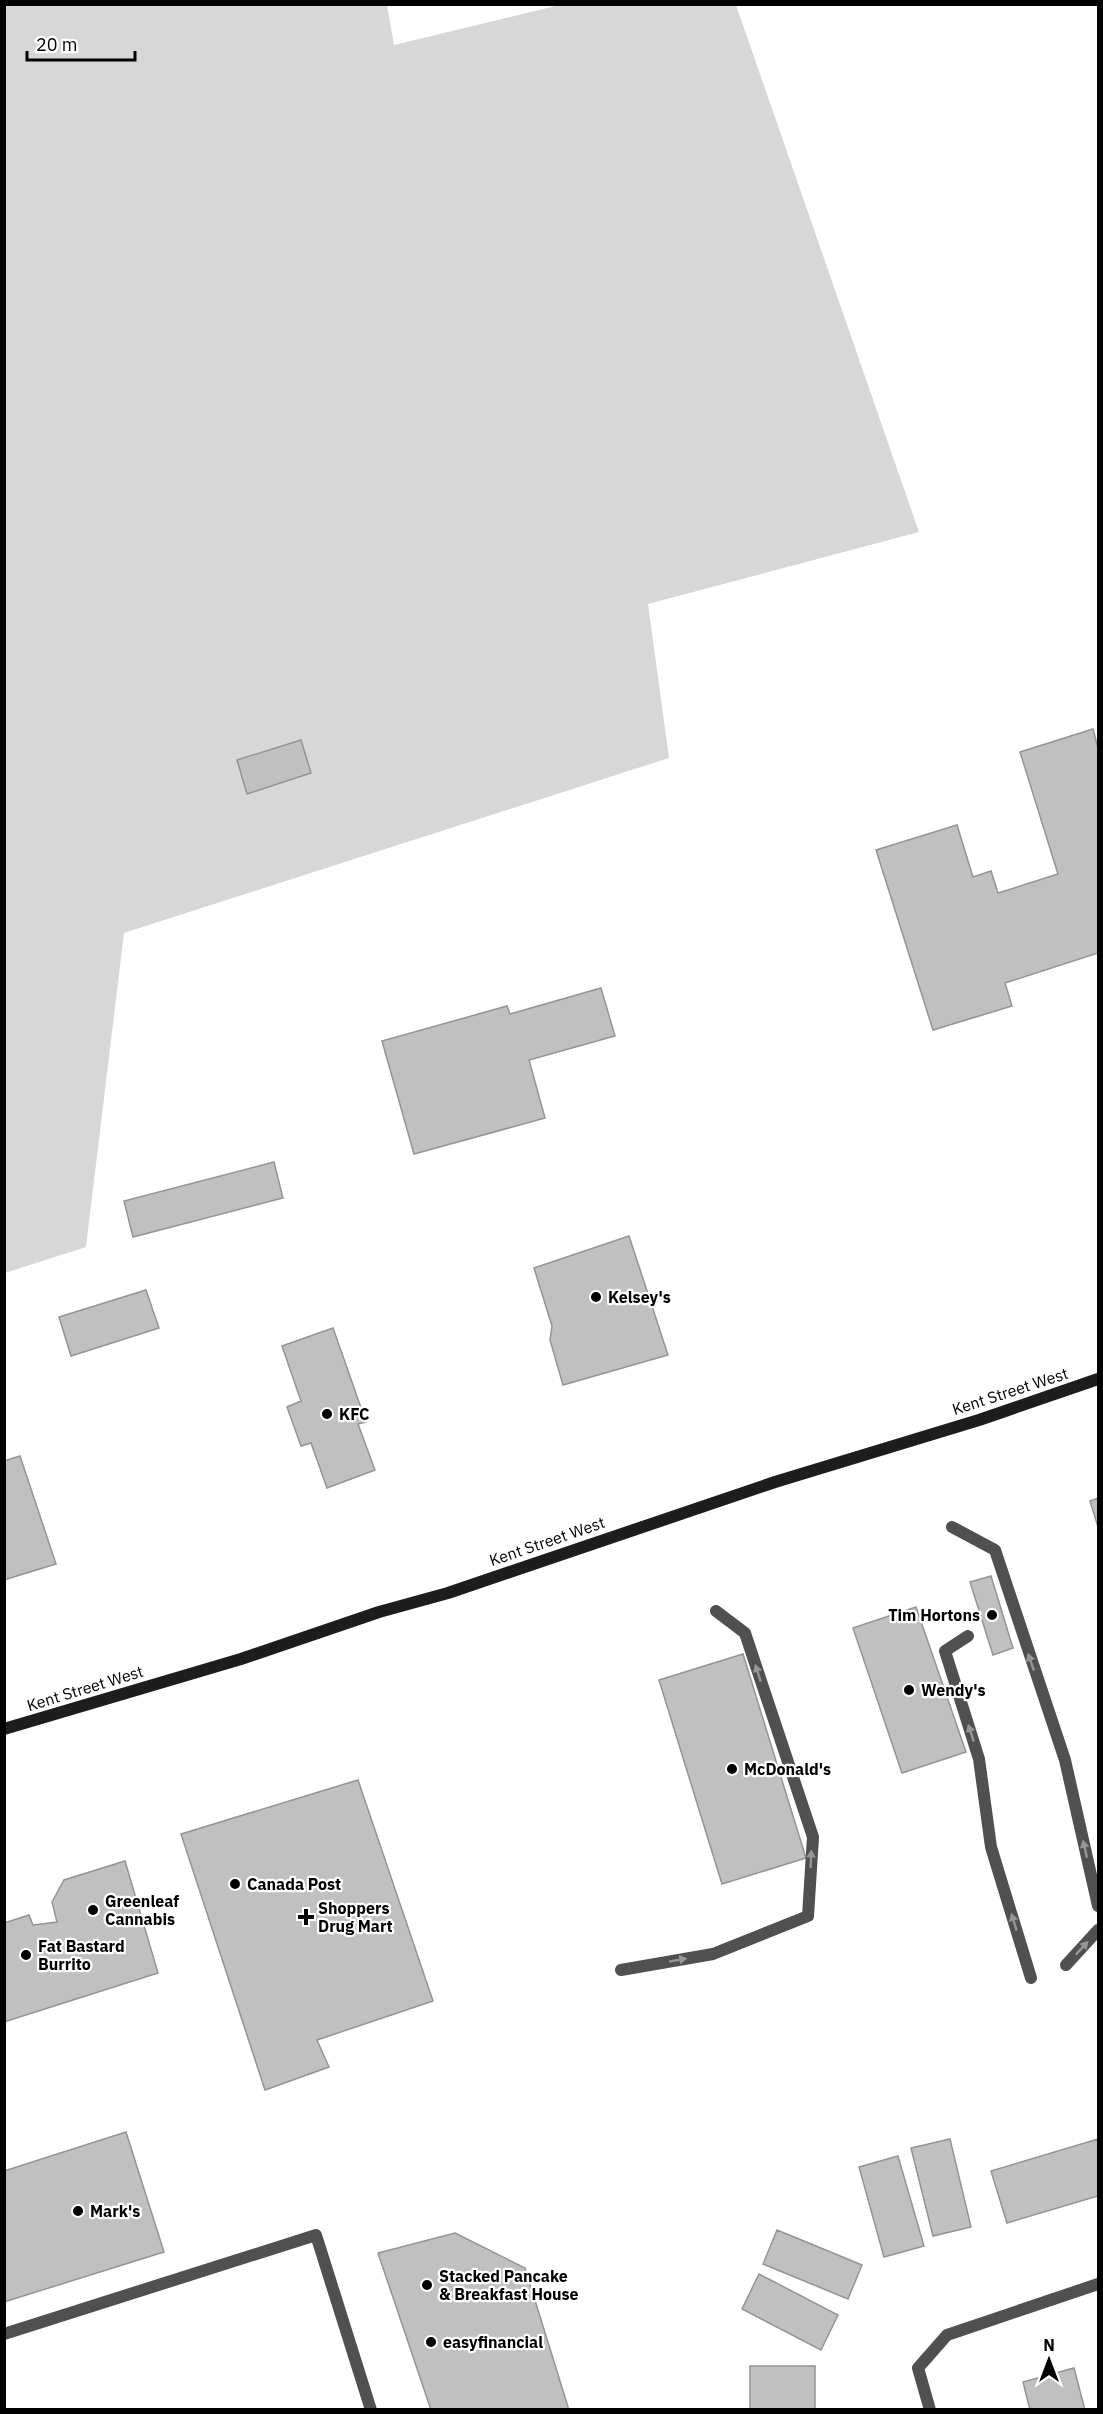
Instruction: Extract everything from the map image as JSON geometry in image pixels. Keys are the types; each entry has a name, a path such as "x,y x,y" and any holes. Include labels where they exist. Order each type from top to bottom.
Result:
{"main road":[{"name":"Kent Street West","path":"4,1729 241,1659 379,1612 448,1593 775,1482 979,1420 1098,1378"}],"street":[{"path":"952,1527 995,1550 1065,1760 1098,1906"},
{"path":"621,1970 713,1954 808,1916 813,1838 745,1633 717,1611"},
{"path":"968,1636 945,1652 980,1759 991,1847 1031,1978"},
{"path":"1066,1965 1098,1930"},
{"path":"4,2334 316,2235 371,2409"},
{"path":"930,2409 918,2368 947,2335 1098,2284"}],"shaded area":[{"path":"4,5 387,5 394,45 560,5 736,5 919,532 648,604 669,758 124,933 86,1247 5,1273"}],"building":[{"path":"1093,729 1098,748 1098,953 1005,983 1012,1006 933,1030 876,850 957,825 973,877 991,871 998,893 1058,874 1020,752"},
{"path":"301,740 311,773 247,794 237,760"},
{"path":"601,988 615,1036 529,1060 545,1118 414,1154 382,1041 507,1006 510,1014"},
{"path":"274,1162 283,1198 133,1237 124,1201"},
{"name":"Kelsey's","path":"629,1236 668,1355 563,1385 550,1340 552,1326 534,1268"},
{"path":"146,1290 159,1328 71,1356 59,1317"},
{"name":"KFC","path":"333,1328 366,1422 358,1424 375,1470 327,1488 311,1443 301,1446 287,1407 301,1401 282,1346"},
{"path":"20,1456 56,1564 4,1580 4,1461"},
{"path":"1098,1498 1098,1527 1090,1501"},
{"name":"Tim Hortons","path":"991,1576 1013,1648 993,1655 970,1582"},
{"name":"Wendy's","path":"916,1607 966,1752 902,1773 853,1628"},
{"name":"McDonald's","path":"743,1654 806,1858 722,1884 659,1680"},
{"name":"Shoppers Drug Mart","path":"358,1780 433,2001 317,2040 329,2067 265,2090 181,1834"},
{"path":"125,1861 158,1973 4,2022 4,1923 29,1915 33,1925 57,1922 52,1902 64,1880"},
{"name":"Mark's","path":"126,2132 164,2252 4,2302 4,2171"},
{"path":"950,2139 971,2227 933,2236 911,2148"},
{"path":"1098,2139 1098,2196 1007,2223 991,2171"},
{"path":"898,2156 924,2246 884,2257 859,2167"},
{"path":"777,2230 862,2265 848,2299 763,2264"},
{"path":"455,2233 525,2268 569,2410 431,2410 378,2253"},
{"path":"759,2274 838,2315 821,2350 742,2309"},
{"path":"750,2366 815,2366 815,2410 750,2410"},
{"path":"1074,2368 1085,2410 1030,2410 1023,2382"}],"place":[{"name":"Kelsey's","path":"596,1297"},
{"name":"KFC","path":"327,1414"},
{"name":"Tim Hortons","path":"992,1615"},
{"name":"Wendy's","path":"909,1690"},
{"name":"McDonald's","path":"732,1769"},
{"name":"Canada Post","path":"235,1884"},
{"name":"Greenleaf Cannabis","path":"93,1910"},
{"name":"Shoppers Drug Mart","path":"306,1917"},
{"name":"Fat Bastard Burrito","path":"26,1955"},
{"name":"Mark's","path":"78,2211"},
{"name":"Stacked Pancake & Breakfast House","path":"427,2285"},
{"name":"easyfinancial","path":"431,2342"}]}
